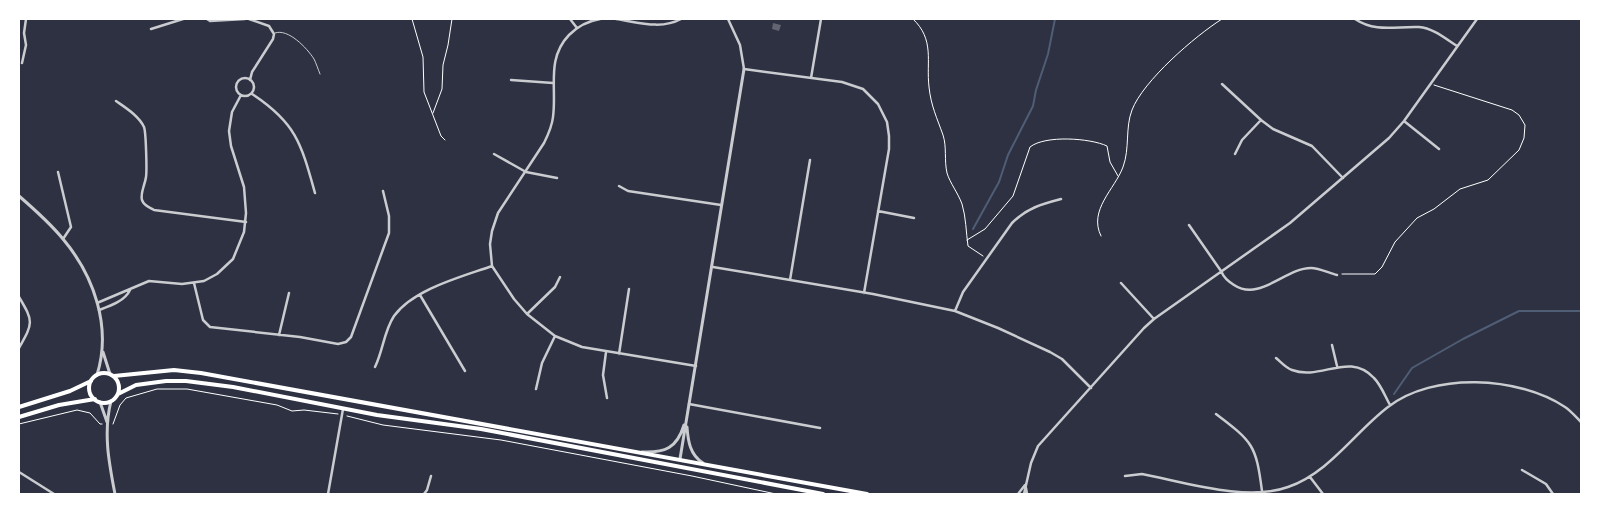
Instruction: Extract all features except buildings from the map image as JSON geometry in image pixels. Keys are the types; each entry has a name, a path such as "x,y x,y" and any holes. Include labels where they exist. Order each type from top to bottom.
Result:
{"main road":[{"path":"19,407 70,391 91,381 97,374 104,372 112,375 174,370 200,373 631,450 852,493 867,494"},
{"path":"112,375 119,384 118,394"},
{"path":"91,381 91,394 100,402 111,401 118,394 131,387 148,382 186,381 233,387 377,415 481,429 823,494"},
{"path":"19,417 67,403 95,399"},
{"path":"343,409 345,399"},
{"path":"655,462 672,463 680,459"},
{"path":"680,459 688,466 709,472"}],"street":[{"path":"22,63 26,45 24,33 26,19"},
{"path":"151,30 182,19"},
{"path":"207,19 210,21 245,19"},
{"path":"249,19 269,26 274,34 252,72 250,80 254,86 252,94"},
{"path":"570,19 577,28"},
{"path":"600,19 577,28 567,37 558,51 554,62 553,116 550,131 494,222 490,244 492,266 527,314 555,336 582,347 696,366"},
{"path":"616,19 658,25 676,22 681,19"},
{"path":"703,463 692,452 687,430 689,404 744,69 740,45 728,19"},
{"path":"812,78 821,19"},
{"path":"1355,19 1360,23 1380,28 1420,27 1431,30 1457,46"},
{"path":"1026,494 1026,484 1031,463 1038,446 1154,319 1290,223 1389,138 1404,121 1477,19"},
{"path":"744,69 842,82 863,89 878,104 887,122 889,149 864,293"},
{"path":"250,80 241,79 237,83 236,89 241,95 247,96 252,94"},
{"path":"511,80 553,83"},
{"path":"1222,84 1261,120 1273,128 1312,146 1343,178"},
{"path":"252,94 268,104 290,125 302,151 315,193"},
{"path":"98,303 149,281 194,284 204,281 217,274 233,259 241,244 246,222 246,198 230,146 229,131 232,112 241,95"},
{"path":"116,100 144,126 147,135 146,176 142,191 142,199 146,206 154,210 246,222"},
{"path":"1235,154 1242,140 1261,120"},
{"path":"1404,121 1439,148"},
{"path":"494,154 526,172 557,178"},
{"path":"790,280 810,160"},
{"path":"58,172 71,227 63,239"},
{"path":"619,186 628,191 723,206"},
{"path":"194,284 204,320 210,327 338,344 346,342 351,337 389,233 389,216 382,191"},
{"path":"19,196 63,239 81,266 98,303 103,351 97,374"},
{"path":"955,311 963,292 986,258 1019,216 1032,208 1061,199"},
{"path":"878,210 914,218"},
{"path":"1189,225 1224,278 1239,288 1256,290 1298,270 1312,268 1337,275"},
{"path":"375,366 381,356 388,327 394,317 408,302 420,294 492,266"},
{"path":"713,267 955,311 1050,352 1062,359 1091,388"},
{"path":"527,314 555,287 560,277"},
{"path":"1121,283 1154,319"},
{"path":"100,310 118,302 128,295 130,290"},
{"path":"619,354 629,290"},
{"path":"279,335 289,293"},
{"path":"420,294 465,371"},
{"path":"19,297 31,320 29,329 19,348"},
{"path":"536,389 542,363 555,336"},
{"path":"1332,345 1337,366"},
{"path":"103,351 112,375"},
{"path":"606,352 603,375 607,398"},
{"path":"1276,358 1290,370 1306,374 1337,366 1352,366 1364,370 1375,378 1390,405"},
{"path":"1125,476 1142,474 1228,491 1245,492 1287,488 1310,477 1349,444 1390,405 1413,393 1456,383 1497,383 1530,390 1565,407 1581,422"},
{"path":"111,401 107,423 108,455 115,494"},
{"path":"100,402 107,423"},
{"path":"689,404 820,428"},
{"path":"328,494 343,409"},
{"path":"631,450 659,452 670,447 679,437 688,414"},
{"path":"680,459 688,414"},
{"path":"1216,414 1242,434 1252,447 1258,463 1262,491"},
{"path":"1522,470 1546,484 1553,494"},
{"path":"19,472 54,494"},
{"path":"424,494 431,476"},
{"path":"1310,477 1323,494"},
{"path":"1018,494 1026,484"}],"lane":[{"path":"274,34 281,31 290,33 313,58 320,74"}],"path":[{"path":"412,19 423,57 424,92 441,136 445,140"},
{"path":"433,114 442,89 443,65 452,19"},
{"path":"912,19 925,35 929,54 928,84 931,104 943,135 945,165 948,176 962,204 968,246 986,258"},
{"path":"1101,236 1097,226 1098,213 1124,166 1130,116 1140,94 1186,46 1204,30 1222,19"},
{"path":"1337,275 1376,274 1382,267 1395,242 1417,218 1434,209 1460,189 1488,180 1519,150 1524,138 1525,125 1519,115 1512,110 1431,84"},
{"path":"967,240 985,229 1013,196 1030,147 1036,142 1056,140 1107,146 1110,162 1119,176"},
{"path":"19,424 77,410 90,413 100,424 114,424 120,405 126,398 148,391 187,389 277,405 292,411 304,410 342,415 383,425 501,440 776,494"}],"waterway":[{"path":"973,229 999,182 1008,155 1033,106 1036,90 1048,54 1055,19"},
{"path":"1394,394 1412,368 1463,339 1519,311 1581,311"}]}
